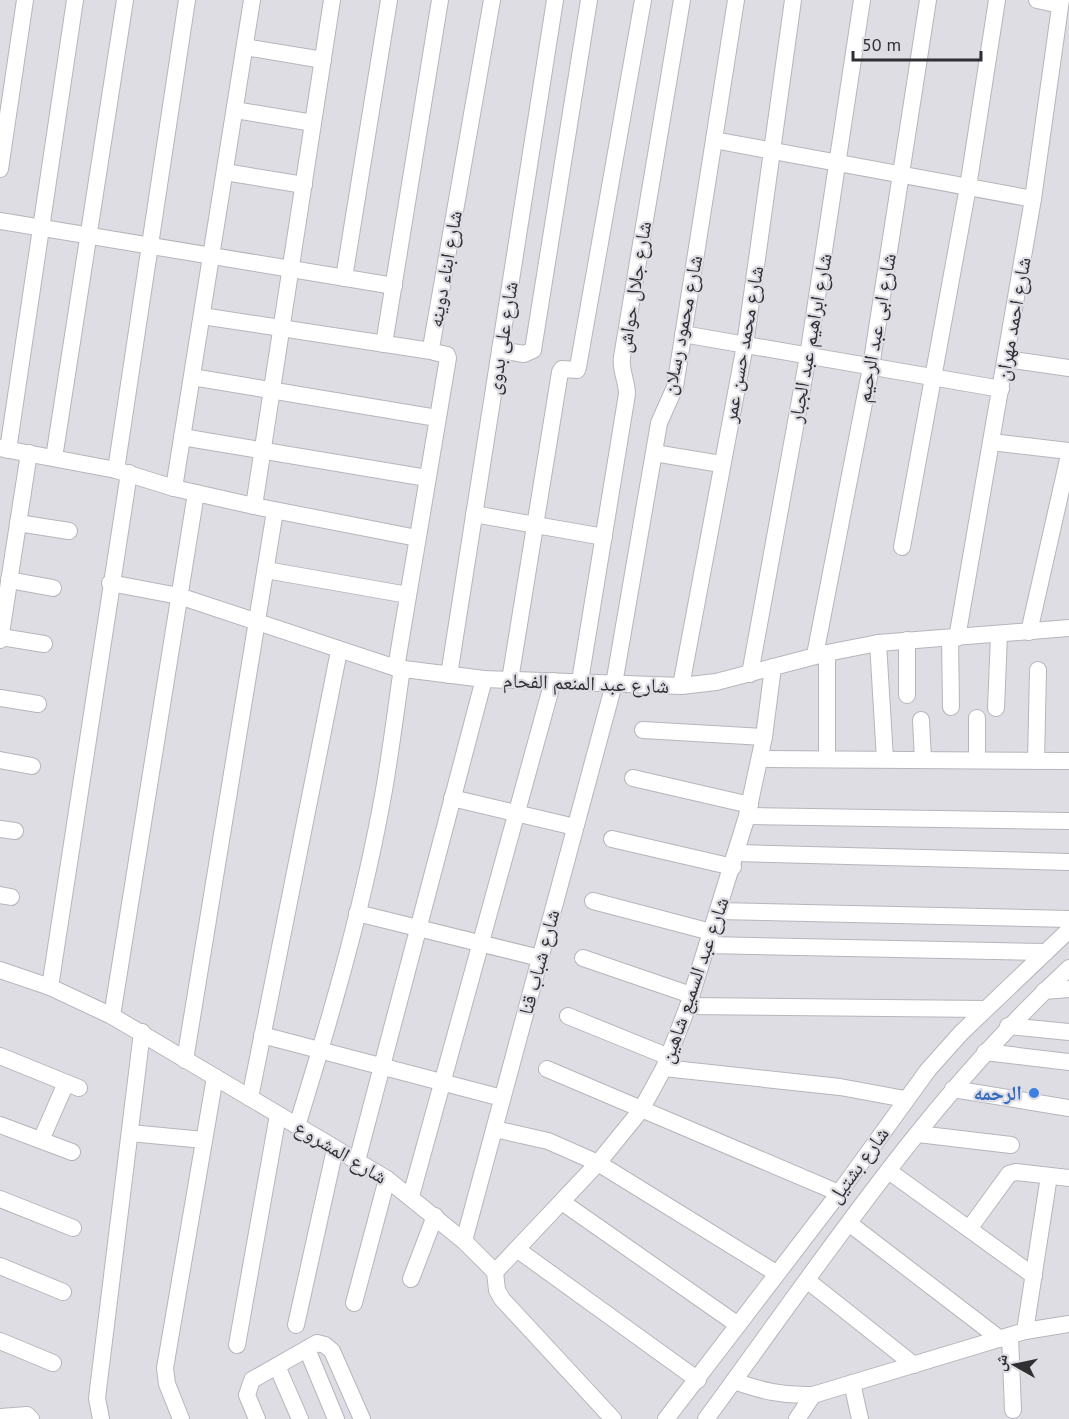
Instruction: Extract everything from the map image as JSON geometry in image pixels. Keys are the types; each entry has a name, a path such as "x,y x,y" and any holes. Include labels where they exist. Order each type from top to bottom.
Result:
{"street":[{"path":"0,169 25,0"},
{"path":"75,0 41,228 4,449 122,471 174,488 275,511 417,538"},
{"path":"54,458 125,0"},
{"path":"50,987 110,583 150,246 187,0"},
{"path":"174,488 252,0"},
{"path":"254,506 332,0"},
{"path":"344,278 388,0"},
{"path":"384,344 440,0"},
{"name":"شارع ابناء دوينه","path":"297,1126 321,1051 357,913 384,792 408,596 448,358 447,354 431,351 492,0"},
{"name":"شارع على بدوى","path":"449,675 555,0"},
{"path":"500,350 524,354 533,350 589,0"},
{"path":"510,680 560,372 562,369 577,370 578,367 642,0"},
{"name":"شارع جلال حواش","path":"580,681 627,394 627,384 621,367 622,357 682,0"},
{"name":"شارع محمود رسلان","path":"614,684 662,414 675,387 736,0"},
{"name":"شارع محمد حسن عمر","path":"681,686 745,345 793,0"},
{"name":"شارع ابراهيم عبد الجبار","path":"750,674 808,356 862,0"},
{"name":"شارع ابى عبد الرحيم","path":"827,759 821,654 871,367 928,0"},
{"path":"902,547 968,187 997,0"},
{"path":"1037,0 1060,2"},
{"name":"شارع احمد مهران","path":"951,707 953,638 1007,359 1033,199 1060,2"},
{"path":"245,47 323,60"},
{"path":"235,110 313,123"},
{"path":"714,140 1033,199"},
{"path":"225,172 303,185"},
{"path":"0,221 394,286"},
{"path":"202,316 431,351"},
{"path":"683,334 1001,389"},
{"path":"1007,359 1069,368"},
{"path":"192,377 437,418"},
{"path":"183,437 427,478"},
{"path":"991,441 1069,453 1029,632"},
{"path":"28,453 0,638 44,644"},
{"path":"654,453 721,464"},
{"path":"112,1016 196,493"},
{"path":"185,1060 275,511"},
{"path":"474,514 603,537"},
{"path":"18,523 69,531"},
{"path":"266,570 408,596"},
{"path":"9,580 53,588"},
{"name":"شارع عبد المنعم الفحام","path":"110,583 179,596 339,651 399,668 484,679 681,686 750,674 821,654 878,644 1069,628"},
{"path":"996,708 999,635"},
{"path":"907,640 907,695"},
{"path":"878,644 885,759"},
{"path":"250,1098 339,651"},
{"name":"شارع عبد السميع شاهين","path":"495,1272 598,1163 641,1110 666,1062 690,1000 749,811 764,737 773,667"},
{"path":"1036,761 1038,670"},
{"path":"357,1161 484,679"},
{"path":"411,1196 553,681"},
{"name":"شارع شباب قنا","path":"464,1241 614,684"},
{"path":"0,698 38,704"},
{"path":"976,760 977,718"},
{"path":"921,720 922,760"},
{"path":"643,730 764,737"},
{"path":"760,759 1069,761"},
{"path":"0,760 32,766"},
{"path":"633,778 749,811 1069,821"},
{"path":"452,798 575,827"},
{"path":"612,839 735,860 1069,861"},
{"path":"592,901 709,938 1046,952"},
{"path":"718,911 1069,919"},
{"path":"357,913 540,958"},
{"name":"شارع بشتيل","path":"666,1419 839,1193 905,1098 961,1033 1069,930"},
{"path":"583,958 690,1000 985,1009"},
{"name":"شارع بشتيل","path":"706,1419 953,1089 1008,1026 1069,968"},
{"name":"شارع المشروع","path":"0,970 50,987 142,1032 185,1060 387,1179 411,1196 464,1241 495,1272 497,1290 502,1299 613,1419"},
{"path":"1044,991 1069,989"},
{"path":"568,1016 666,1062 905,1098"},
{"path":"1008,1026 1069,1032"},
{"path":"101,1419 98,1392 142,1032"},
{"path":"262,1035 502,1098"},
{"path":"985,1052 1069,1062"},
{"path":"0,1056 72,1085 41,1140"},
{"path":"547,1069 839,1193"},
{"path":"181,1419 167,1384 165,1368 215,1077"},
{"path":"953,1089 1069,1108"},
{"path":"237,1345 278,1115"},
{"path":"0,1125 72,1152"},
{"path":"495,1129 548,1141 598,1163 776,1273"},
{"path":"130,1132 204,1140"},
{"path":"918,1134 1011,1145"},
{"path":"296,1324 335,1149"},
{"path":"890,1172 1034,1276"},
{"path":"969,1229 1009,1174 1016,1172 1069,1178"},
{"path":"1013,1410 1012,1335 1034,1276 1049,1176"},
{"path":"354,1303 387,1179"},
{"path":"0,1199 73,1228"},
{"path":"562,1202 738,1325"},
{"path":"411,1279 435,1216"},
{"path":"850,1224 1012,1335"},
{"path":"518,1250 698,1380"},
{"path":"0,1266 63,1292"},
{"path":"808,1281 914,1365"},
{"path":"734,1381 764,1392 789,1396 813,1395 1012,1335 1069,1324"},
{"path":"0,1341 53,1363"},
{"path":"257,1419 247,1395 248,1386 252,1380 317,1343 325,1345 332,1351 362,1419"},
{"path":"307,1348 336,1419"},
{"path":"277,1366 300,1419"},
{"path":"852,1383 860,1419"},
{"path":"797,1419 813,1395"},
{"path":"0,1417 27,1415 31,1418"}],"place":[{"name":"الرحمه","path":"1034,1093"}]}
